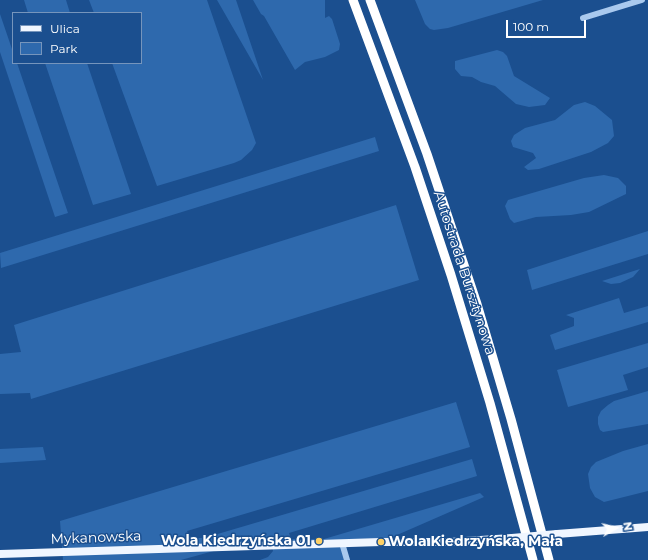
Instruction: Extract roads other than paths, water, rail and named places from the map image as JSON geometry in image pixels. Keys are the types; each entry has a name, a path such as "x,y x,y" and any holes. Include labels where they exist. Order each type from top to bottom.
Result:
{"highway":[{"name":"Autostrada Bursztynowa","path":"353,0 410,153 451,275 492,410 533,560"},
{"name":"Autostrada Bursztynowa","path":"370,0 424,146 467,273 513,426 549,560"}],"main road":[{"name":"Mykanowska","path":"0,554 342,543 449,542 648,527"}],"street":[{"path":"583,18 642,0"},
{"path":"342,543 347,560"}],"place":[{"name":"Wola Kiedrzyńska 01","path":"319,541"},
{"name":"Wola Kiedrzyńska, Mała","path":"381,542"}]}
